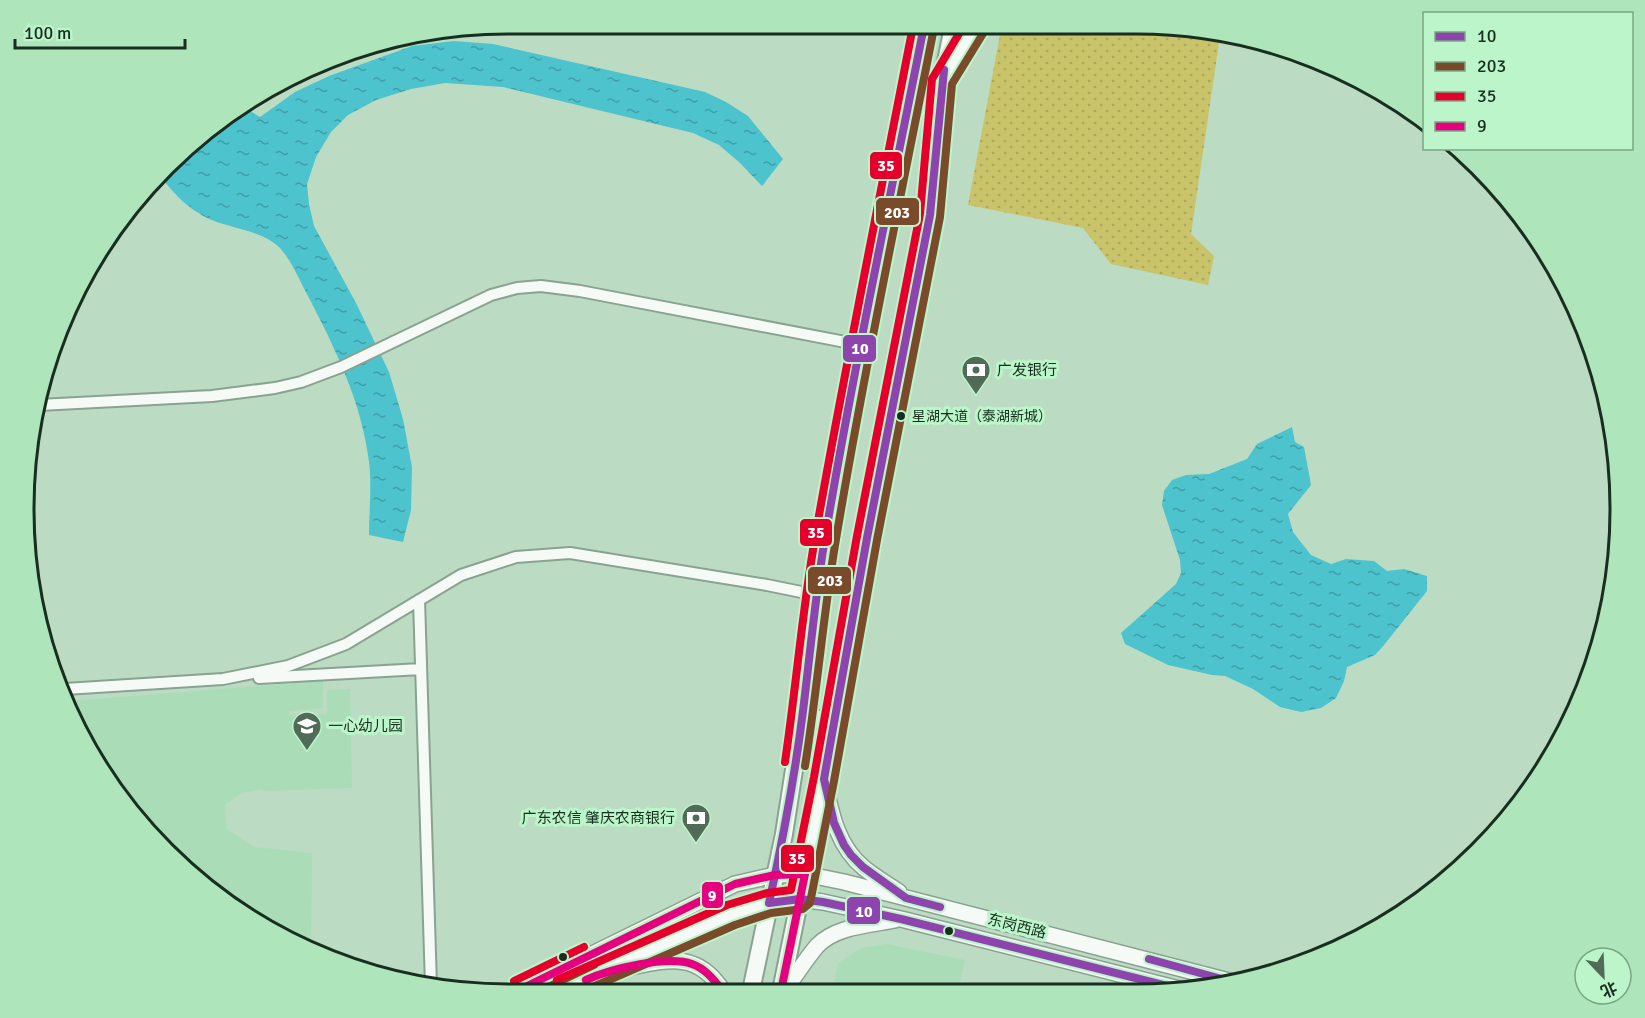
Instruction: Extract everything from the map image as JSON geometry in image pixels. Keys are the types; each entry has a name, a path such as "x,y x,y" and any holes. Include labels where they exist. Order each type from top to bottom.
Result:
{"main road":[{"path":"752,984 784,834 803,712 816,596 861,345 921,34"},
{"path":"784,984 930,215 942,81 952,34"},
{"path":"942,81 971,34"},
{"path":"803,712 821,721 835,719"},
{"path":"824,779 834,823 844,845 863,867 906,898"},
{"name":"东岗西路","path":"531,984 735,884 775,875 805,874 1212,977"},
{"name":"东岗西路","path":"597,975 718,921 769,903 800,899 901,919 1154,983"},
{"path":"788,984 818,946 838,932 901,919"},
{"path":"575,984 597,975 663,961 681,960 700,967 718,984"}],"street":[{"path":"47,405 243,393 301,382 341,367 491,295 517,288 541,286 592,293 861,345"},
{"path":"223,679 288,666 346,644 461,575 516,558 570,553 767,585 816,596"},
{"path":"419,600 431,976"},
{"path":"70,689 421,669"}],"shaded area":[{"path":"1136,34 1219,42 1191,234 1214,256 1208,285 1111,264 1083,228 968,205 1000,35"},
{"path":"323,681 323,708 289,711 289,715 327,714 327,690 350,689 352,788 263,791 263,789 241,793 225,805 227,829 254,847 312,853 311,940 245,904 173,845 114,773 75,701"},
{"path":"886,944 965,960 960,984 834,984 838,963 861,948"}],"water":[{"path":"454,41 493,44 705,92 748,116 783,159 762,186 719,145 693,133 503,87 445,83 411,89 376,100 348,115 331,132 316,157 307,184 309,204 314,226 356,303 389,372 403,419 412,467 411,510 403,542 369,535 370,471 354,397 337,356 289,260 279,247 269,240 207,218 190,208 165,182 196,152 250,111 260,117 295,92 329,76 412,46"},
{"path":"1292,427 1295,442 1304,447 1311,485 1288,514 1293,532 1311,555 1331,564 1346,559 1374,561 1387,571 1404,569 1427,576 1427,591 1384,645 1375,655 1347,667 1344,681 1336,698 1321,708 1301,712 1280,707 1253,689 1225,676 1168,665 1125,644 1121,633 1176,584 1181,573 1180,560 1162,505 1164,491 1172,480 1186,475 1209,474 1247,459 1257,444"}],"transit line":[{"name":"35","path":"785,762 815,538 911,34"},
{"name":"10","path":"922,34 835,479 818,585 796,759 769,903 800,899 823,902 901,919 1154,983"},
{"name":"203","path":"805,766 846,480 933,34"},
{"name":"35","path":"557,980 727,905 767,893 791,890 920,214 932,79 959,34"},
{"name":"203","path":"600,984 735,925 771,913 803,909 810,903 940,217 952,84 983,34"},
{"name":"10","path":"940,907 906,898 863,867 851,855 834,823 824,779 867,538 930,215 944,70"},
{"name":"9","path":"531,984 735,884 775,875 805,874 782,984"},
{"name":"35","path":"514,981 584,947"},
{"name":"10","path":"1149,959 1213,977"},
{"name":"9","path":"586,980 639,965 668,961 692,964 709,975 717,984"},
{"name":"203","path":"554,984 594,965"}],"place":[{"name":"广发银行","path":"976,396"},
{"name":"星湖大道（泰湖新城）","path":"901,416"},
{"name":"一心幼儿园","path":"307,752"},
{"name":"广东农信 肇庆农商银行","path":"696,844"}]}
